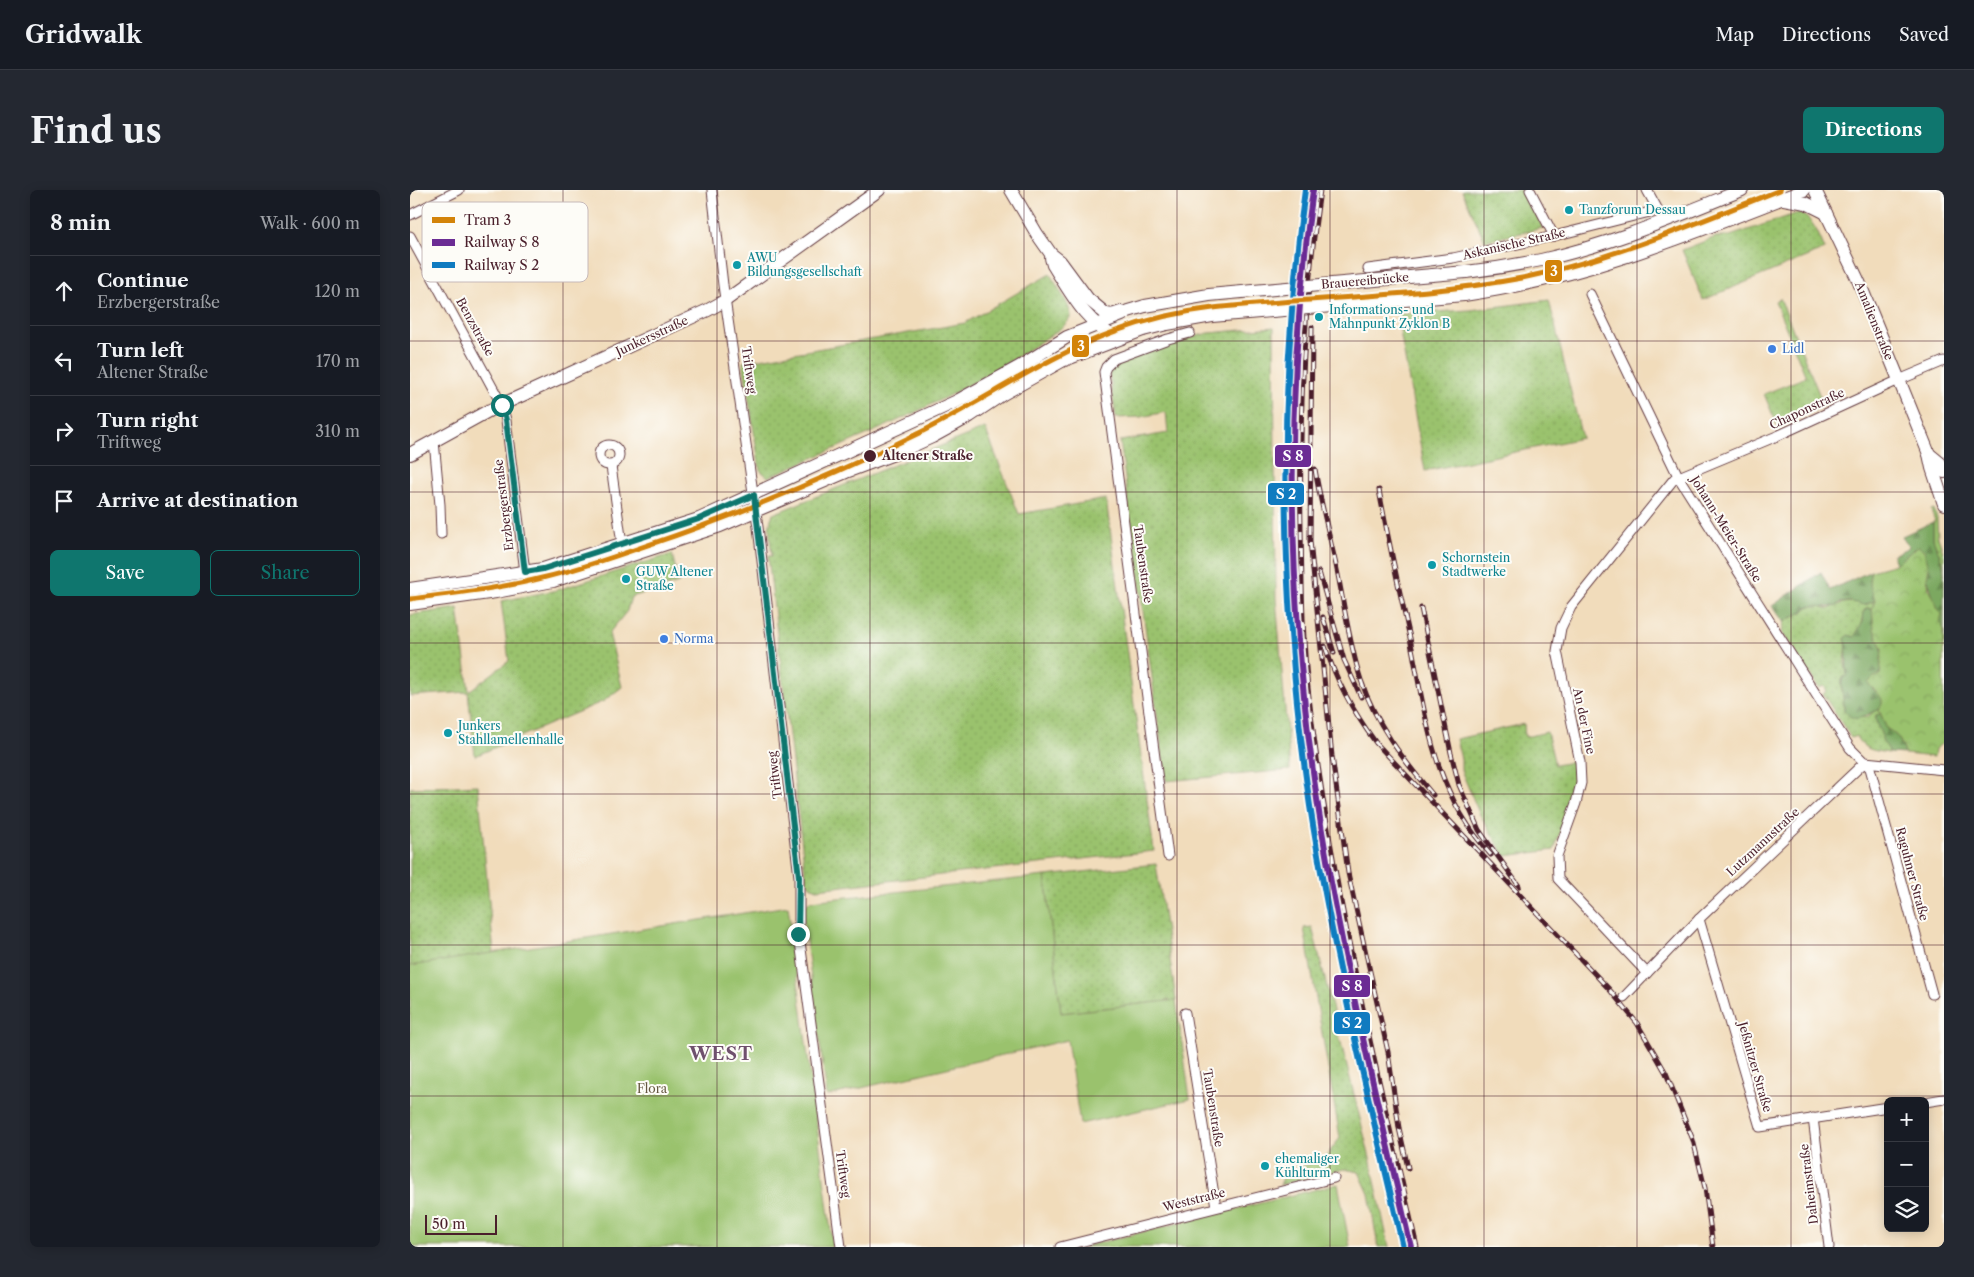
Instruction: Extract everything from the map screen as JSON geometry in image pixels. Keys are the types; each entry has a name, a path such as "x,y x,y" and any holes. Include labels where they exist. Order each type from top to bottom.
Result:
{"main road":[{"name":"Junkersstraße","path":"410,454 469,421 726,300 879,190"},
{"path":"1011,190 1037,234 1051,254 1060,260 1079,288 1102,311 1112,315 1128,311"},
{"name":"Askanische Straße","path":"1466,272 1542,260 1588,247 1698,208 1742,190"},
{"path":"1782,199 1804,190"},
{"name":"Amalienstraße","path":"1815,190 1859,282 1929,454 1944,504"},
{"path":"1782,199 1806,203 1826,213"},
{"name":"Brauereibrücke","path":"1118,338 1167,324 1212,316 1464,295 1540,282 1591,269 1643,252 1782,199"},
{"path":"1051,254 1052,265 1096,326 1118,338"},
{"name":"Brauereibrücke","path":"1128,311 1183,298 1208,295 1466,272"},
{"path":"410,590 543,569 699,519 957,401 1019,367 1067,337 1128,311"},
{"path":"410,604 496,592 553,581 678,541 756,511 932,437 1049,368 1118,338"},
{"name":"Amalienstraße","path":"1929,454 1940,463 1944,472"}],"street":[{"path":"435,202 459,190"},
{"name":"Triftweg","path":"712,190 756,511 799,877 798,934 841,1247"},
{"path":"1530,190 1554,236"},
{"name":"Askanische Straße","path":"1368,269 1453,258 1554,236 1658,210 1648,190"},
{"path":"410,215 422,209"},
{"name":"Benzstraße","path":"410,236 422,258"},
{"name":"Benzstraße","path":"435,282 502,405"},
{"name":"Johann-Meier-Straße","path":"1590,294 1679,478 1847,743 1866,762"},
{"name":"Taubenstraße","path":"1168,856 1104,372 1114,359 1168,338 1190,334"},
{"name":"Chaponstraße","path":"1679,478 1944,361"},
{"name":"Erzbergerstraße","path":"502,405 506,420 525,572"},
{"path":"434,441 441,534"},
{"path":"611,466 622,544"},
{"name":"An der Fine","path":"1648,973 1558,879 1557,856 1581,783 1580,762 1557,651 1561,628 1571,607 1674,479 1679,478"},
{"path":"1866,762 1944,770"},
{"name":"Lutzmannstraße","path":"1624,997 1700,919 1866,762"},
{"name":"Raguhner Straße","path":"1866,762 1874,776 1932,994"},
{"name":"Jeßnitzer Straße","path":"1700,919 1760,1127 1884,1108"},
{"name":"Taubenstraße","path":"1185,1013 1216,1207"},
{"path":"1929,1102 1944,1100"},
{"name":"Daheimstraße","path":"1813,1118 1829,1247"},
{"name":"Weststraße","path":"1060,1247 1334,1178"}],"green space":[{"path":"1523,190 1543,228 1485,241 1462,191"},
{"path":"1798,213 1804,215 1812,223 1825,249 1703,300 1682,250 1716,237 1730,236"},
{"path":"1050,274 1067,303 1070,314 1068,322 1056,332 975,382 907,416 768,477 760,470 743,362 965,323"},
{"path":"1780,298 1824,406 1777,425 1764,394 1806,377 1775,301"},
{"path":"1549,300 1582,438 1425,471 1397,314 1470,310"},
{"path":"1274,327 1276,598 1290,770 1166,781 1120,441 1168,433 1166,412 1141,417 1116,418 1109,371 1115,362 1160,345 1209,333"},
{"path":"985,428 1019,514 1106,499 1154,851 817,889 810,886 806,880 768,556 772,556 771,519 773,514"},
{"path":"1934,509 1937,518 1938,537 1944,555 1944,576 1943,564 1933,539 1933,522 1935,521 1931,510"},
{"path":"1933,522 1933,539 1943,564 1944,644 1943,630 1927,577 1929,568 1909,553 1896,564 1893,555 1909,547 1902,536"},
{"path":"1918,546 1924,550 1929,568 1927,577 1929,589 1935,600 1936,608 1942,614 1940,622 1943,630 1944,742 1935,749 1934,757 1905,754 1899,739 1887,729 1879,710 1882,702 1880,695 1868,683 1874,677 1880,675 1882,649 1874,629 1872,609 1875,600 1869,581 1871,571 1896,564"},
{"path":"672,554 679,583 631,597 627,611 609,633 622,687 604,701 475,756 468,692 410,696 410,615 458,608 469,691 509,661 501,601 557,590"},
{"path":"1871,571 1869,581 1875,600 1867,604 1848,602 1839,603 1833,607 1807,607 1804,611 1784,622 1772,606 1821,572 1830,590"},
{"path":"1875,600 1872,609 1866,608 1861,627 1847,643 1845,662 1847,676 1843,677 1842,689 1844,710 1856,718 1867,717 1874,711 1879,710 1881,714 1876,715 1876,721 1889,753 1865,747 1856,736 1851,738 1823,694 1827,691 1824,686 1819,688 1782,633 1784,622 1815,604 1829,609 1844,603 1868,604"},
{"path":"1866,608 1872,609 1874,629 1882,649 1880,675 1872,688 1882,698 1883,705 1879,710 1862,718 1853,718 1844,710 1842,685 1843,677 1847,676 1845,639 1848,635 1854,637 1863,622"},
{"path":"1881,714 1887,729 1899,739 1905,754 1889,753 1888,748 1882,741 1876,721 1876,715"},
{"path":"1524,724 1525,737 1547,732 1555,765 1572,762 1575,777 1566,814 1554,850 1505,856 1479,813 1461,770 1461,759 1456,739"},
{"path":"478,785 494,954 410,966 410,788"},
{"path":"1156,864 1176,1000 1061,1013 1045,876"},
{"path":"1045,876 1061,1013 1176,1000 1190,1099 1080,1124 1067,1040 827,1096 803,918 805,906 810,901"},
{"name":"Flora","path":"788,906 833,1247 410,1247 410,966"},
{"path":"1312,927 1371,1162 1389,1247 1378,1247 1369,1194 1359,1172 1344,1169 1280,1185 1285,1173 1325,1158 1340,1138 1304,928"},
{"path":"1338,1184 1350,1247 1082,1247"}],"railway":[{"path":"1320,190 1306,316 1302,400 1301,528 1306,668 1317,759 1341,900 1417,1247"},
{"path":"1312,327 1310,541 1332,756 1348,873 1388,1052 1399,1128 1408,1168"},
{"path":"1315,469 1350,637 1361,680 1374,711 1391,741 1433,795"},
{"path":"1379,490 1435,753 1456,805 1471,830 1491,855"},
{"path":"1319,572 1344,660 1361,697"},
{"path":"1421,608 1459,785 1479,830 1519,886"},
{"path":"1323,617 1334,653"},
{"path":"1325,646 1346,696 1376,743 1609,989 1637,1023 1666,1073 1693,1140 1705,1188 1713,1247"}],"tram line":[{"name":"3","path":"410,599 526,582 581,568 680,534 783,494 884,450 942,421 1065,353 1090,341 1140,323 1176,314 1213,308 1406,293 1522,278 1621,251 1780,190"}],"transit line":[{"path":"1305,190 1296,266 1286,421 1288,575 1300,730 1310,806 1329,917 1352,1027 1403,1247"},
{"path":"1313,190 1297,343 1294,421 1293,498 1300,653 1318,806 1337,917 1360,1027 1411,1247"}],"place":[{"name":"Tanzforum Dessau","path":"1569,210"},
{"name":"AWU Bildungsgesellschaft","path":"737,265"},
{"name":"Informations- und Mahnpunkt Zyklon B","path":"1319,317"},
{"name":"Lidl","path":"1772,349"},
{"name":"Altener Straße","path":"870,456"},
{"name":"Schornstein Stadtwerke","path":"1432,565"},
{"name":"GUW Altener Straße","path":"626,579"},
{"name":"Norma","path":"664,639"},
{"name":"Junkers Stahllamellenhalle","path":"448,733"},
{"name":"ehemaliger Kühlturm","path":"1265,1166"}],"district":[{"name":"WEST","path":"721,1054"}],"route":[{"path":"502,405 506,420 525,572 543,569 699,519 754,495 792,806 800,894 798,934"}]}
